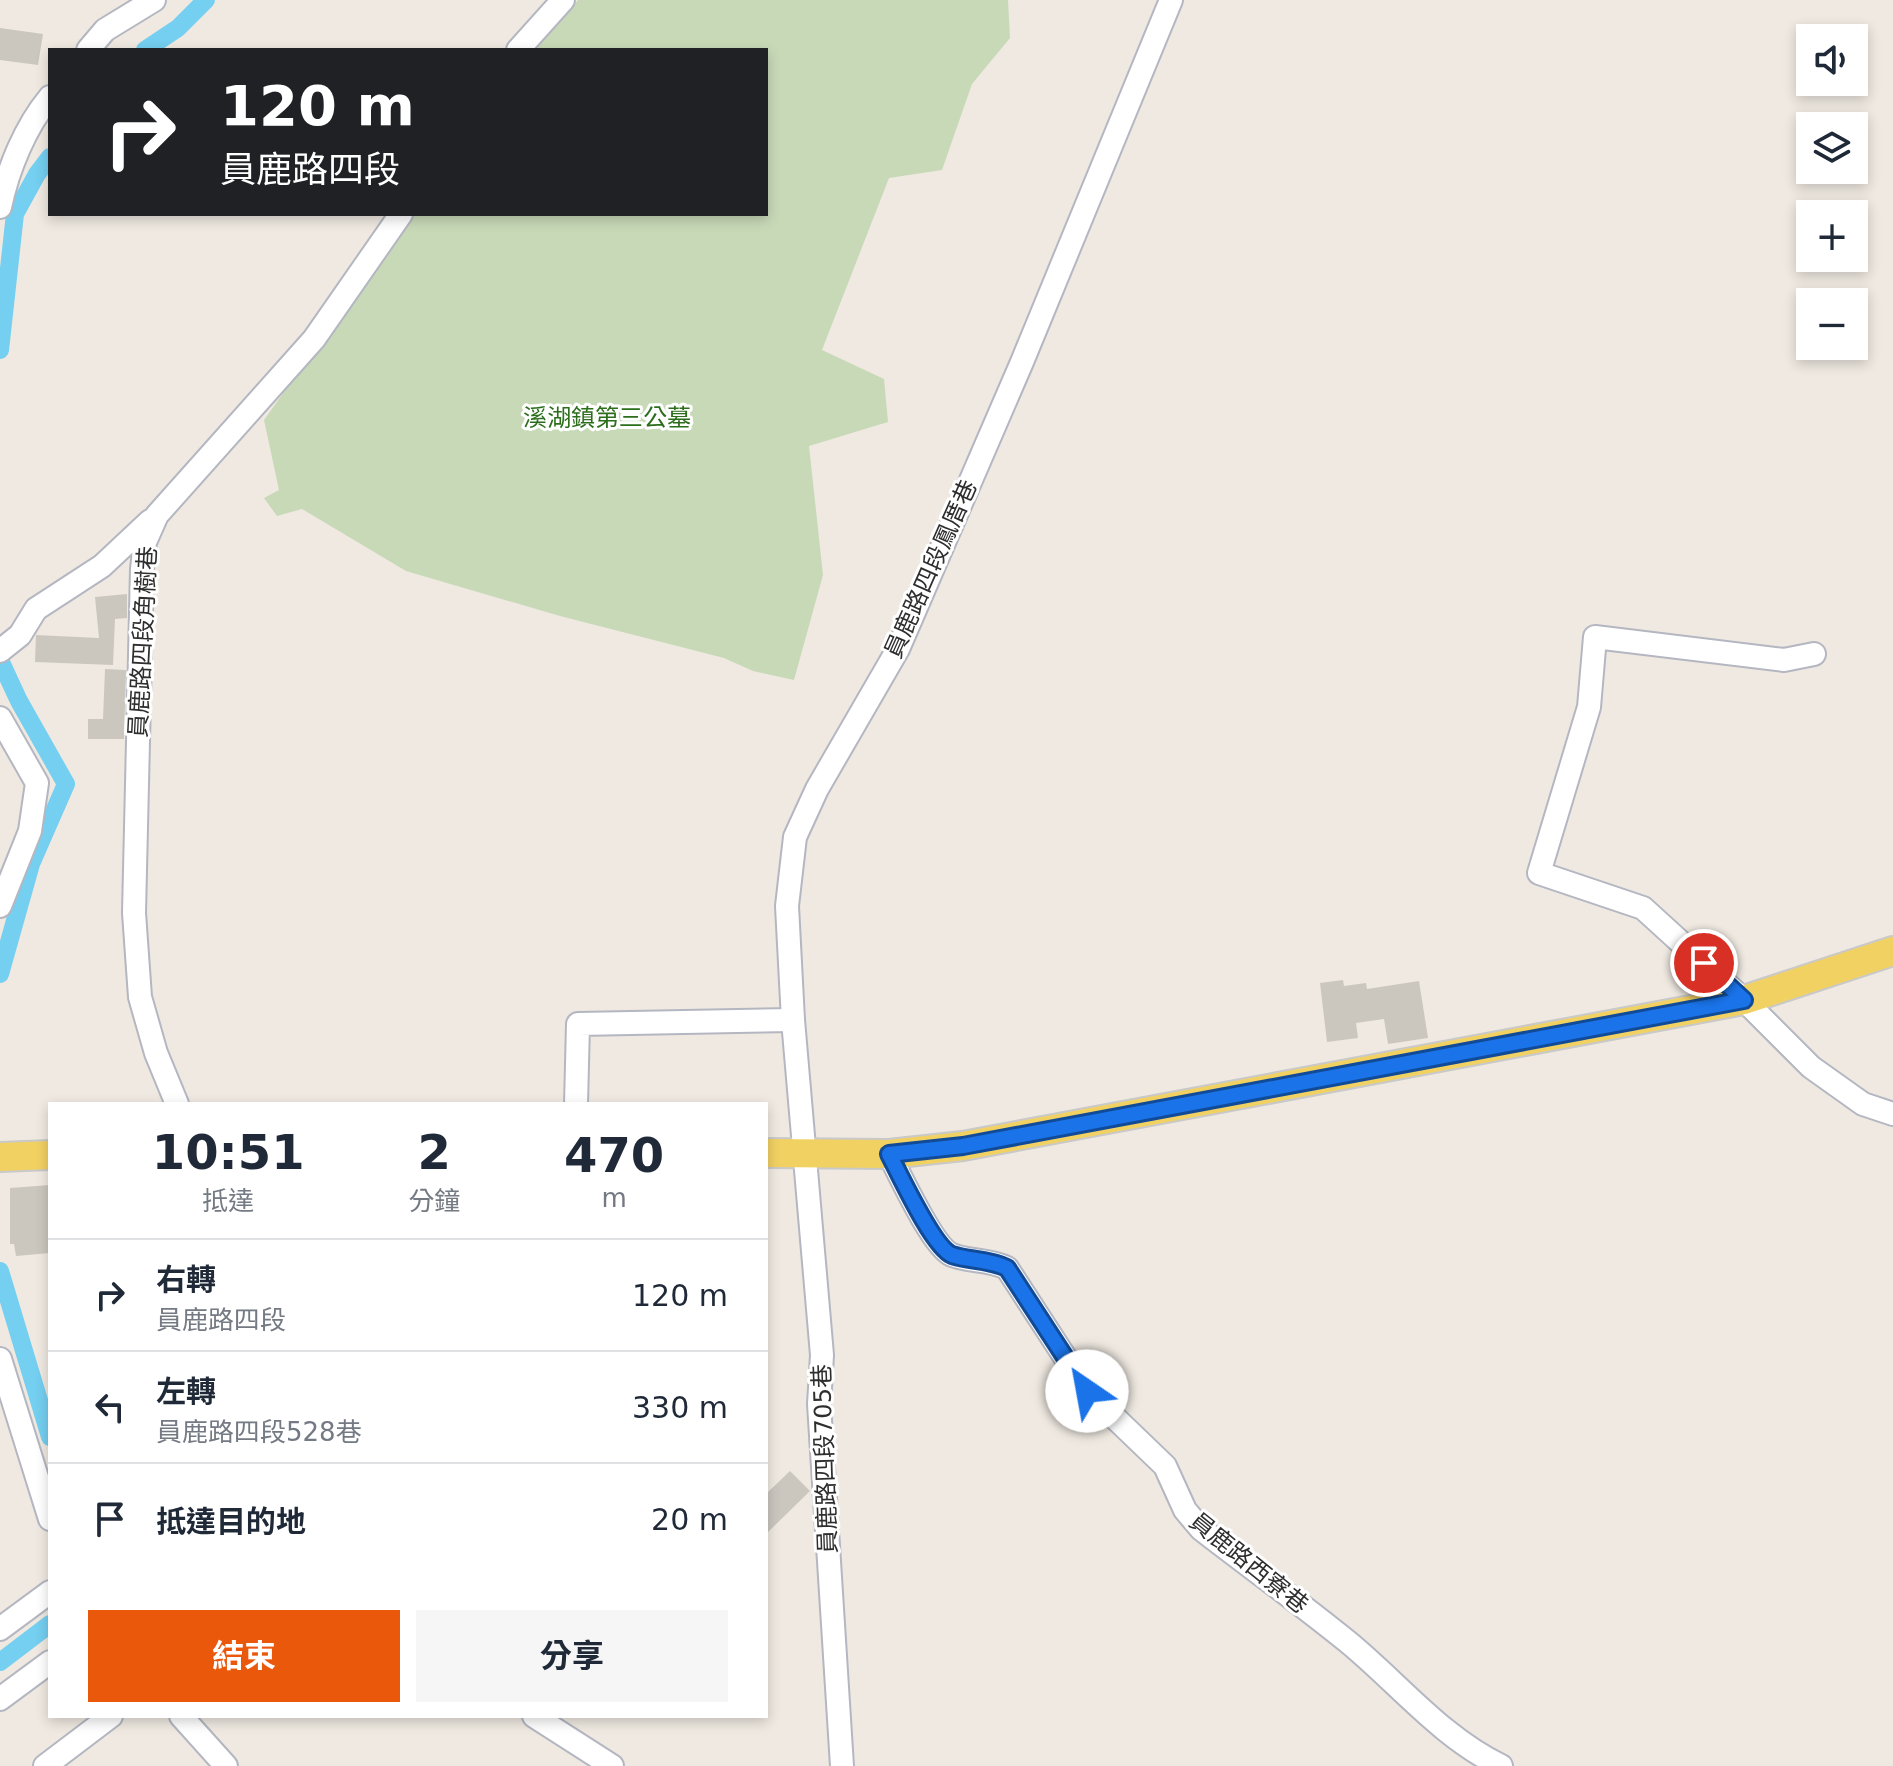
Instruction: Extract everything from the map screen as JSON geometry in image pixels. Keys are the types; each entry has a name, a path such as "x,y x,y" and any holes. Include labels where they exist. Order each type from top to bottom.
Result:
{"main road":[{"path":"768,1153 889,1154 979,1144 1744,1000 1893,951"},
{"path":"0,1157 48,1155"}],"street":[{"path":"90,48 105,30 154,0"},
{"path":"520,48 563,0"},
{"name":"員鹿路四段鳳厝巷","path":"804,1153 787,906 795,837 817,789 898,649 1022,362 1171,0"},
{"path":"0,207 7,177 48,99"},
{"name":"員鹿路四段角樹巷","path":"176,1102 156,1053 140,997 134,913 145,542 157,515 314,339 400,216"},
{"path":"0,651 20,635 36,609 102,566 157,515"},
{"path":"1814,654 1784,660 1595,637 1589,707 1539,873 1643,908 1744,1000 1811,1067 1863,1104 1893,1114"},
{"path":"0,718 37,783 30,831 0,906"},
{"path":"576,1102 578,1024 793,1020"},
{"name":"員鹿路四段705巷","path":"804,1153 822,1355 819,1404 842,1766"},
{"name":"員鹿路西寮巷","path":"889,1154 937,1242 951,1254 992,1261 1007,1268 1087,1391 1165,1466 1185,1510 1201,1529 1350,1644 1439,1726 1481,1757 1501,1766"},
{"path":"0,1359 48,1513"},
{"path":"0,1629 48,1593"},
{"path":"0,1699 48,1663"},
{"path":"45,1766 108,1718"},
{"path":"183,1718 226,1766"},
{"path":"537,1718 612,1766"}],"green space":[{"name":"溪湖鎮第三公墓","path":"578,0 1008,0 1010,38 972,84 942,170 889,178 822,350 884,379 888,422 809,446 823,575 794,680 753,671 724,658 560,616 406,571 302,509 277,516 264,498 279,490 264,420 410,216 768,216 768,48 536,48"}],"building":[{"path":"0,28 43,34 38,65 0,60"},
{"path":"127,594 127,618 115,619 113,665 35,662 36,635 99,638 95,597"},
{"path":"105,669 126,670 124,739 88,739 88,719 103,719"},
{"path":"1343,980 1344,986 1366,983 1367,989 1419,981 1428,1038 1388,1044 1384,1019 1356,1023 1358,1038 1327,1042 1320,983"},
{"path":"48,1185 48,1253 16,1256 14,1244 10,1244 10,1188"},
{"path":"790,1471 810,1491 768,1532 768,1492"}],"waterway":[{"path":"148,48 178,28 206,0"},
{"path":"0,350 15,214 48,160"},
{"path":"0,660 19,701 66,784 31,864 0,974"},
{"path":"0,1271 48,1430"},
{"path":"0,1662 48,1626"}],"route":[{"path":"1087,1391 1007,1268 992,1261 951,1254 937,1242 889,1154 963,1146 1744,1000 1704,963"}]}
